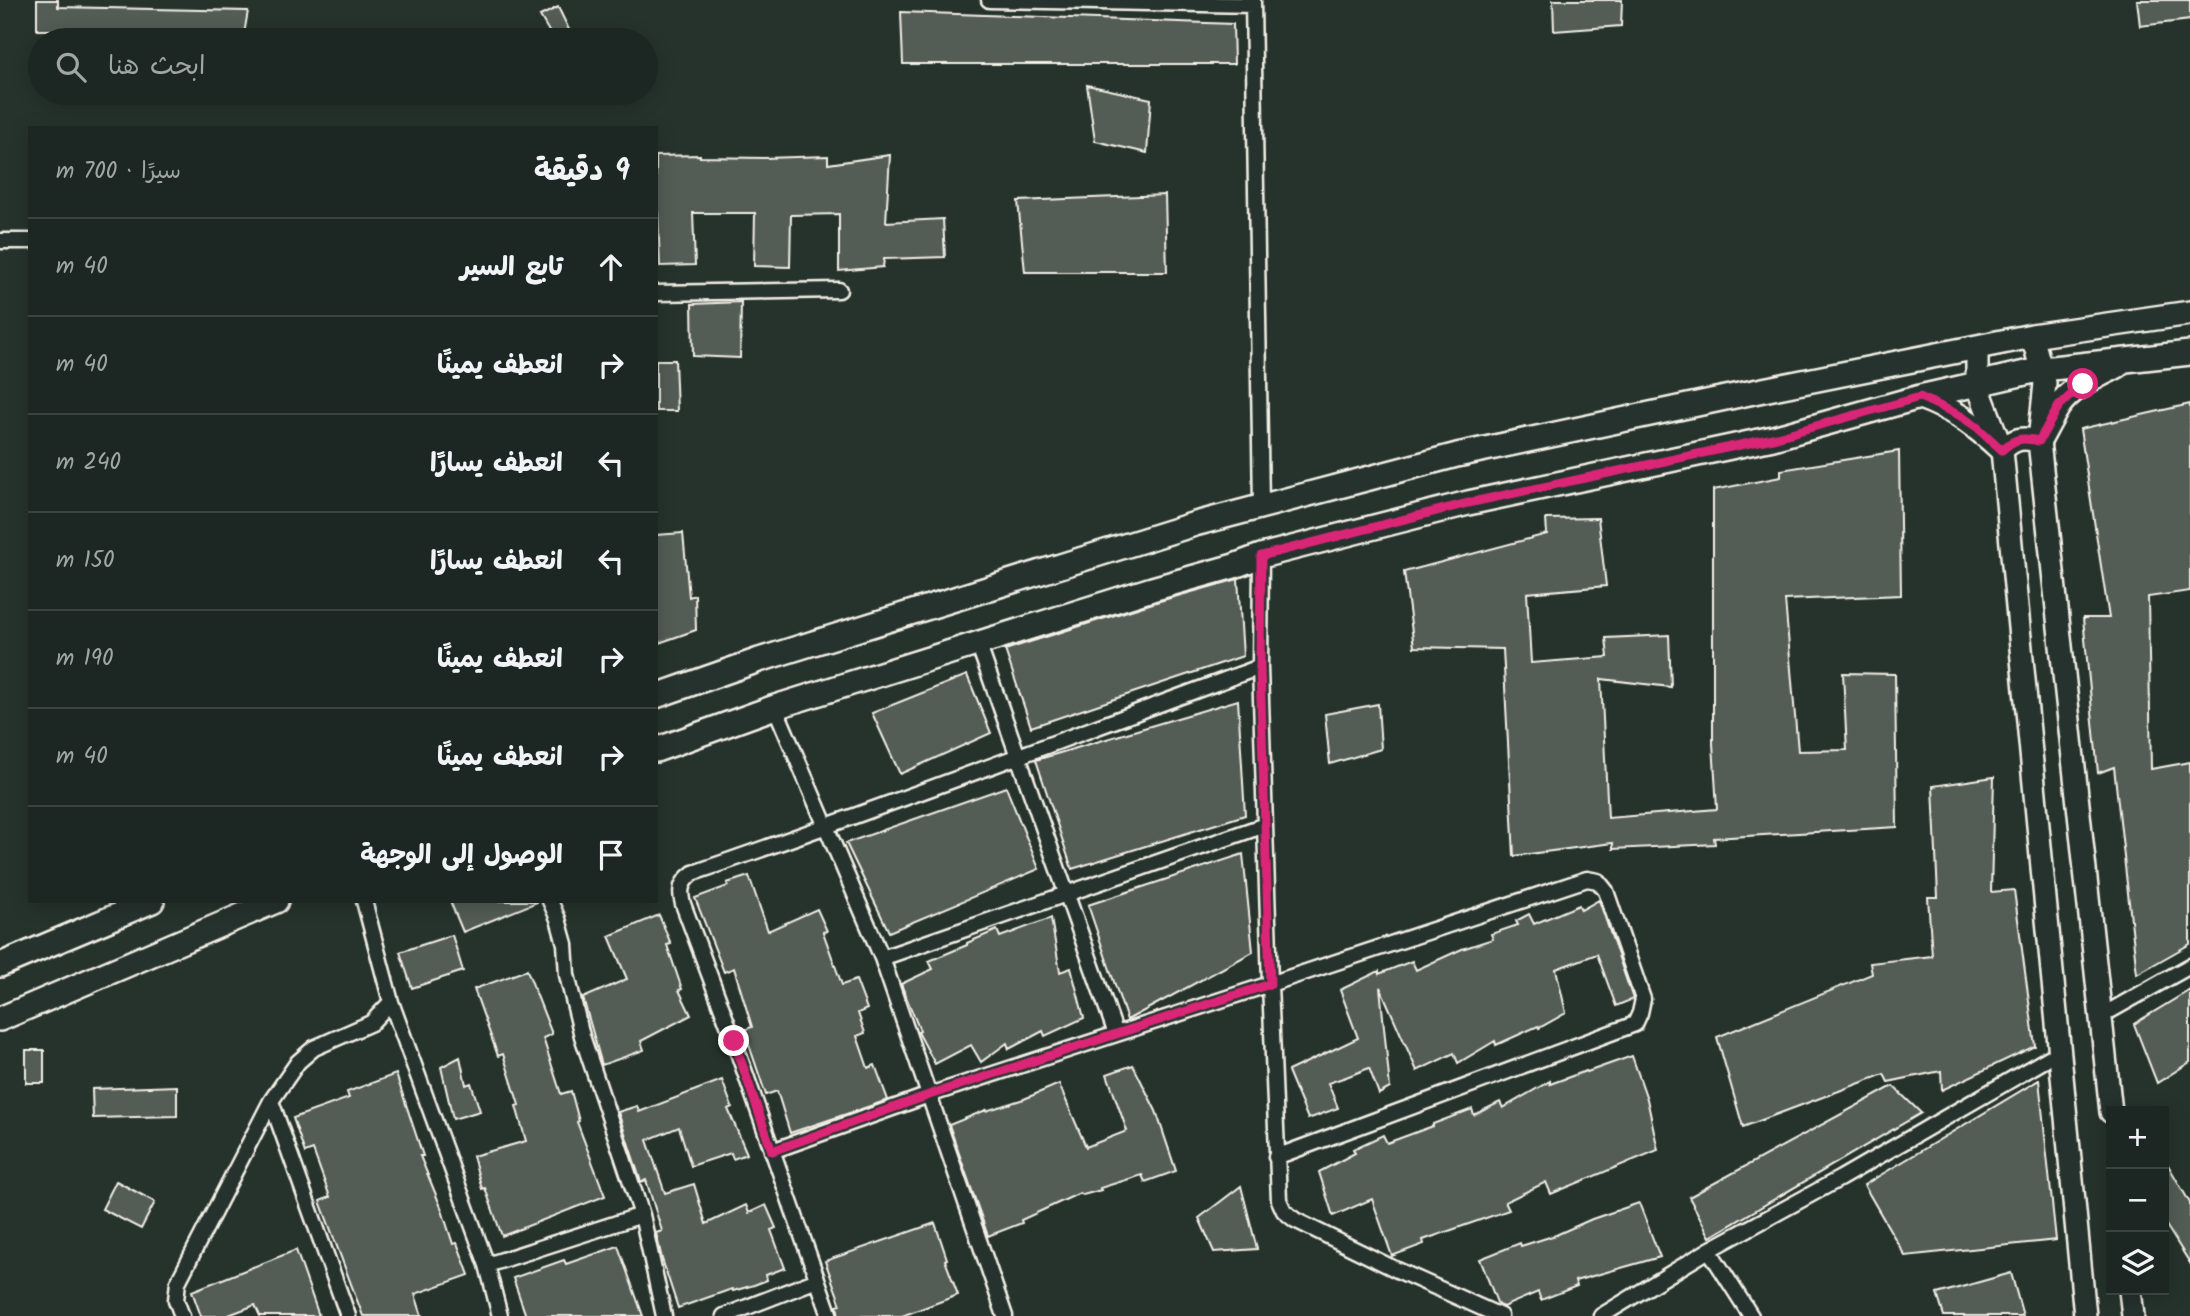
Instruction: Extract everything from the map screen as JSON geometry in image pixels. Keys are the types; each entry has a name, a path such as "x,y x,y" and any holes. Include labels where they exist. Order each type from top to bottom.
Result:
{"main road":[{"path":"658,695 785,652 1138,542 1261,506 1457,455 1654,412 2032,336 2190,313"},
{"path":"2032,336 2043,369 2045,397 2039,441 2110,1106"},
{"path":"1976,347 1977,384 2002,450 2085,1316"},
{"path":"658,749 775,706 1261,556 1468,503 1773,438 1920,397 2043,369 2190,353"},
{"path":"2039,441 2059,406 2070,394 2126,360"},
{"path":"1920,397 1959,415 2002,450"},
{"path":"2002,450 2019,438 2039,441"},
{"path":"0,965 147,903"},
{"path":"0,1019 271,903"},
{"path":"2131,1295 2133,1316"}],"street":[{"path":"989,0 1253,3 1261,506"},
{"path":"0,240 28,242"},
{"path":"658,293 839,290"},
{"path":"1261,556 1260,667 1279,1200 1284,1211 1295,1220 1500,1316"},
{"path":"978,643 1116,1034"},
{"path":"830,1316 680,895 686,878 693,873 827,827 1260,667"},
{"path":"775,706 882,958 1005,1316"},
{"path":"882,958 1265,825"},
{"path":"772,1151 929,1095 1587,879 1598,881 1606,891 1643,999 1635,1024 1276,1157"},
{"path":"365,903 391,1002 487,1265 500,1316"},
{"path":"551,903 565,944 567,975 582,1036 642,1215 664,1316"},
{"path":"2101,1017 2190,966"},
{"path":"182,1316 176,1300 178,1282 271,1101 298,1062 314,1048 372,1023 391,1002"},
{"path":"1601,1316 1709,1250 1841,1178 2059,1052"},
{"path":"271,1101 348,1316"},
{"path":"487,1265 642,1215"},
{"path":"1709,1250 1748,1315"},
{"path":"724,1316 817,1280"}],"building":[{"path":"37,0 58,0 58,7 248,11 245,28 37,28"},
{"path":"1553,0 1622,0 1621,26 1554,31"},
{"path":"2137,0 2190,0 2190,20 2140,26"},
{"path":"558,7 568,28 547,28 540,16"},
{"path":"901,12 1233,24 1234,64 903,64"},
{"path":"1087,85 1151,99 1147,153 1095,141"},
{"path":"890,155 886,222 943,219 945,257 884,259 883,267 839,271 839,214 791,215 790,267 754,266 755,213 693,213 695,265 660,266 658,156 828,156 828,164"},
{"path":"1165,195 1167,272 1025,272 1018,201"},
{"path":"741,302 740,358 693,356 692,304"},
{"path":"658,360 675,360 677,411 658,411"},
{"path":"2190,404 2190,591 2148,597 2151,769 2190,762 2190,944 2137,974 2114,767 2098,773 2083,618 2109,618 2080,429"},
{"path":"1899,451 1901,595 1785,600 1798,751 1847,750 1843,673 1895,674 1897,827 1714,838 1715,844 1613,849 1613,843 1514,856 1503,649 1414,647 1404,572 1547,534 1546,519 1598,518 1606,586 1527,593 1531,663 1608,657 1606,638 1669,635 1671,687 1601,679 1608,818 1717,809 1713,743 1713,490 1781,477 1781,470"},
{"path":"683,533 689,597 695,595 696,630 658,643 658,535"},
{"path":"1238,579 1243,656 1031,727 1005,650"},
{"path":"967,675 991,733 900,774 872,713"},
{"path":"1238,700 1245,815 1072,869 1036,760"},
{"path":"1378,704 1381,749 1330,764 1325,714"},
{"path":"1994,777 1991,892 2014,890 2035,1046 1942,1090 1941,1071 1888,1082 1884,1074 1743,1127 1717,1037 1872,974 1870,963 1932,956 1928,897 1938,897 1933,786"},
{"path":"1006,787 1039,869 889,932 846,843"},
{"path":"1243,854 1253,952 1127,1020 1088,905"},
{"path":"749,876 768,931 817,909 827,931 823,932 842,985 856,980 867,1009 858,1013 865,1033 857,1036 868,1068 875,1065 888,1100 790,1133 777,1091 766,1095 744,1030 752,1027 734,968 724,972 695,898"},
{"path":"1599,900 1633,999 1616,1006 1597,954 1556,969 1566,1013 1539,1028 1538,1026 1496,1045 1495,1041 1458,1063 1454,1053 1417,1071 1380,987 1390,1088 1379,1094 1369,1068 1328,1083 1338,1108 1308,1119 1288,1071 1358,1038 1340,990 1379,971 1379,974 1412,961 1416,970 1462,949 1493,939 1491,934 1518,925 1516,921 1529,914 1534,924 1579,905 1581,910"},
{"path":"451,903 535,903 463,932"},
{"path":"659,915 671,944 667,945 682,989 679,990 691,1015 641,1041 644,1050 602,1065 583,998 627,979 609,936"},
{"path":"1051,918 1060,972 1071,968 1084,1018 1045,1036 1043,1031 1009,1049 1007,1043 981,1062 971,1045 935,1064 918,1032 920,1031 901,984 933,969 929,961 967,943 997,930 1000,937"},
{"path":"452,935 463,971 412,988 400,952"},
{"path":"527,970 552,1034 543,1038 561,1094 571,1091 579,1121 577,1122 605,1196 502,1236 485,1188 482,1189 473,1156 526,1141 516,1106 519,1105 503,1054 498,1056 474,989"},
{"path":"2190,990 2190,1062 2157,1083 2134,1024"},
{"path":"26,1050 44,1050 44,1083 26,1083"},
{"path":"1632,1056 1647,1099 1658,1150 1551,1194 1546,1182 1505,1202 1509,1210 1423,1240 1424,1244 1392,1256 1372,1199 1333,1216 1319,1172 1355,1153 1353,1149 1383,1135 1387,1143 1472,1109 1474,1115 1500,1102 1503,1108 1550,1081 1550,1084"},
{"path":"460,1057 466,1085 471,1083 480,1111 453,1119 441,1067"},
{"path":"1133,1065 1156,1111 1176,1171 1145,1182 1142,1175 1100,1188 1101,1190 1083,1195 1080,1193 1021,1220 1022,1223 988,1236 949,1125 1059,1084 1086,1147 1127,1131 1107,1074"},
{"path":"396,1074 423,1156 420,1156 453,1244 457,1243 469,1275 415,1294 422,1316 363,1316 320,1201 330,1197 313,1150 305,1153 293,1118 349,1098 347,1092"},
{"path":"722,1080 732,1107 728,1109 747,1154 733,1159 731,1153 691,1166 679,1127 647,1140 665,1193 694,1184 706,1224 746,1205 749,1213 766,1205 776,1228 771,1230 785,1268 766,1275 767,1280 754,1285 733,1291 732,1289 678,1308 656,1233 662,1231 646,1180 641,1182 618,1112 637,1106 639,1112"},
{"path":"2039,1080 2056,1240 1905,1256 1864,1185"},
{"path":"177,1086 177,1116 93,1118 92,1089"},
{"path":"1893,1086 1921,1113 1710,1237 1689,1197"},
{"path":"2169,1167 2190,1203 2190,1263 2169,1230"},
{"path":"116,1181 155,1202 141,1229 102,1209"},
{"path":"1241,1186 1257,1249 1214,1252 1199,1218"},
{"path":"1639,1203 1660,1257 1575,1281 1577,1286 1541,1300 1538,1292 1503,1307 1498,1305 1480,1259 1520,1243 1521,1246 1556,1235"},
{"path":"935,1223 958,1295 902,1316 839,1316 837,1306 841,1305 825,1261"},
{"path":"618,1246 643,1316 526,1316 513,1278 564,1260 566,1264"},
{"path":"296,1250 319,1316 260,1316 255,1305 226,1316 201,1316 192,1291"},
{"path":"2011,1273 2023,1316 1944,1316 1937,1294"}],"route":[{"path":"734,1041 772,1151 929,1095 1270,984 1260,667 1261,556 1468,503 1773,438 1920,397 1959,415 2002,450 2019,438 2039,441 2059,406 2083,384"}]}
